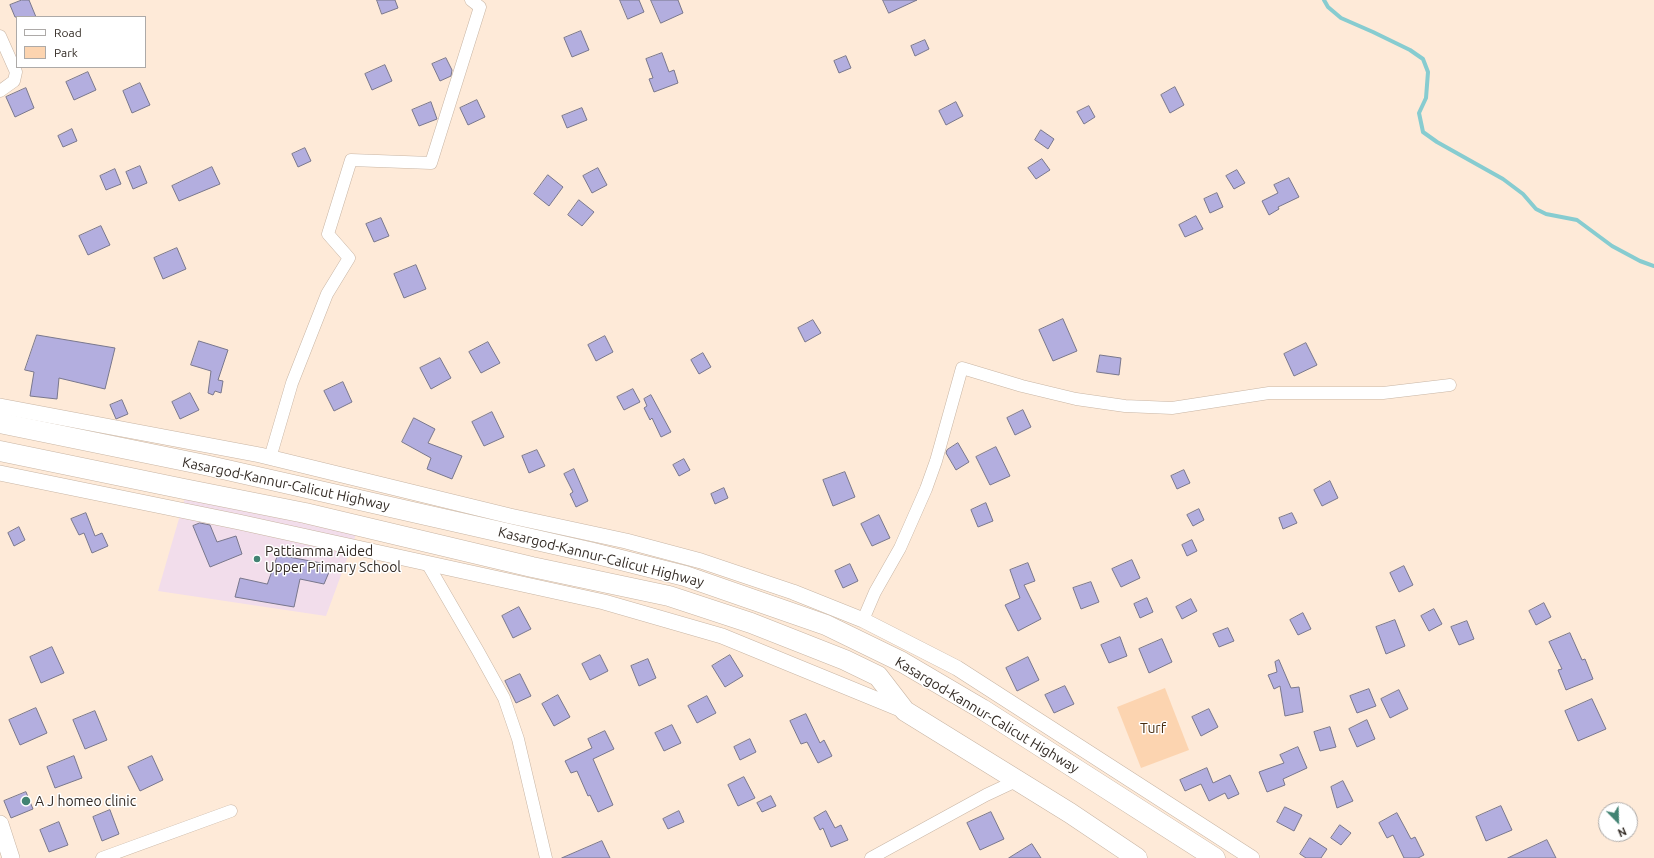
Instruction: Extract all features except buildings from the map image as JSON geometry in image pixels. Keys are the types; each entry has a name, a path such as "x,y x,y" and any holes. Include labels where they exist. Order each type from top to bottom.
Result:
{"highway":[{"name":"Kasargod-Kannur-Calicut Highway","path":"0,423 205,465 597,554 685,576 826,625 902,662 982,709 1215,858"},
{"name":"Kasargod-Kannur-Calicut Highway","path":"0,450 184,490 305,513 532,567 669,596 751,623 845,660 878,676 905,711 1018,780 1137,858"}],"main road":[{"path":"0,826 11,858"}],"street":[{"path":"270,458 292,382 327,294 350,258 328,234 351,160 431,162 480,7 471,0"},
{"path":"0,36 16,72 14,81 0,91"},
{"path":"863,620 874,592 900,548 926,489 936,461 962,368 1022,386 1076,399 1125,406 1172,408 1269,393 1383,393 1450,385"},
{"path":"0,406 270,458 701,561 793,592 863,620 957,668 1252,858"},
{"path":"0,473 239,522 604,602 722,636 905,711"},
{"path":"427,563 504,698 518,739 546,858"},
{"path":"871,858 986,795 1018,780"},
{"path":"102,858 231,811"}],"shaded area":[{"name":"Pattiamma Aided Upper Primary School","path":"187,491 359,526 326,616 158,591"}],"green space":[{"name":"Turf","path":"1165,688 1189,750 1141,768 1117,707"}],"waterway":[{"path":"1324,0 1328,7 1341,18 1410,50 1423,59 1428,72 1426,98 1419,113 1423,132 1437,142 1503,179 1523,194 1536,209 1546,214 1577,220 1612,246 1640,261 1654,266"}],"place":[{"name":"Pattiamma Aided Upper Primary School","path":"257,559"},
{"name":"A J homeo clinic","path":"26,801"}]}
